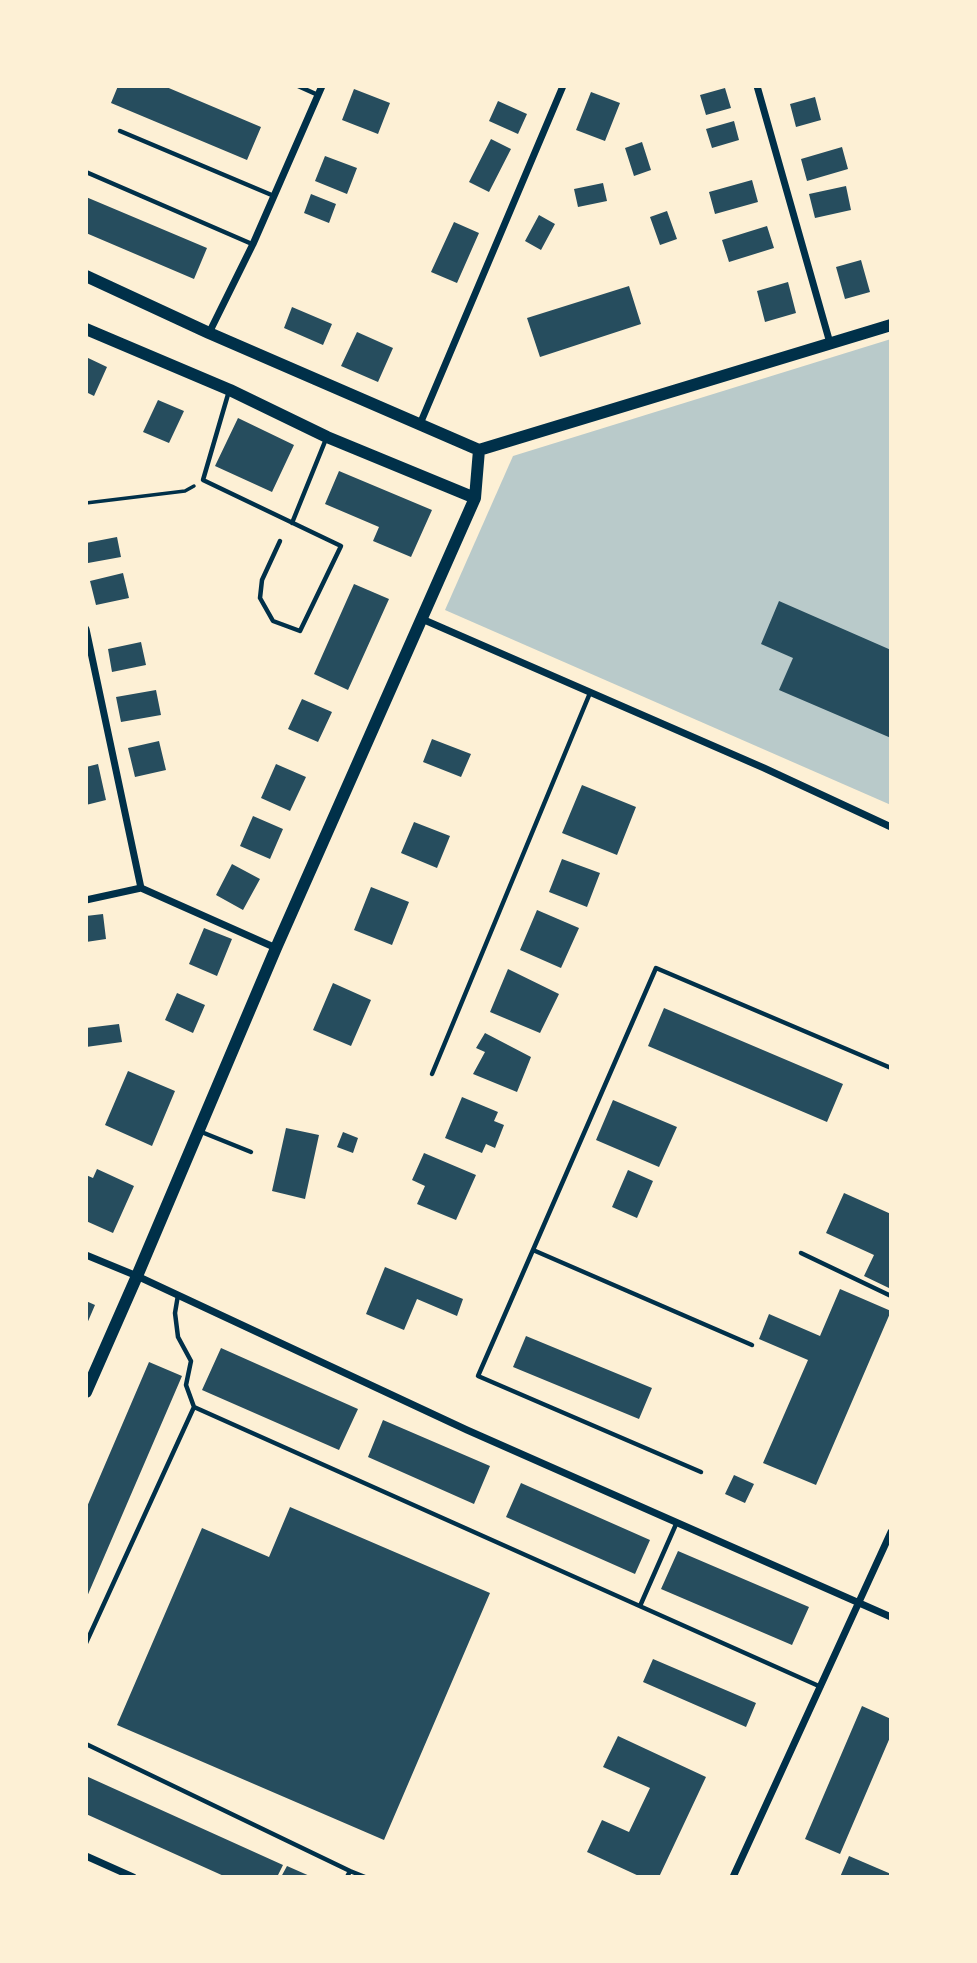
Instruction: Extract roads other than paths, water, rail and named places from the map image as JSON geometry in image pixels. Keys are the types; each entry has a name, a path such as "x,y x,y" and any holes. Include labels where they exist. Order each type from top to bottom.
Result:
{"street":[{"path":"209,332 253,244 322,86"},
{"path":"420,424 564,86"},
{"path":"757,86 831,343"},
{"path":"86,276 479,450 891,325"},
{"path":"86,329 230,390 327,437 475,498"},
{"path":"86,1392 276,948 475,498 479,450"},
{"path":"422,619 764,768 891,827"},
{"path":"86,629 141,888"},
{"path":"86,900 141,888 276,948"},
{"path":"86,1255 137,1276 467,1430 891,1616"},
{"path":"733,1877 891,1532"},
{"path":"86,1856 133,1877"}],"lane":[{"path":"298,86 318,95"},
{"path":"120,131 274,196"},
{"path":"86,172 253,244"},
{"path":"230,390 203,480 341,546 300,631 273,621 260,598 262,580 280,541"},
{"path":"292,523 327,437"},
{"path":"432,1073 590,693"},
{"path":"701,1472 478,1376 656,968 891,1068"},
{"path":"198,1130 251,1152"},
{"path":"533,1250 752,1345"},
{"path":"801,1253 891,1296"},
{"path":"86,1643 194,1407 186,1385 191,1361 178,1337 178,1295"},
{"path":"194,1407 821,1687"},
{"path":"640,1606 677,1522"},
{"path":"86,1744 365,1877"},
{"path":"347,1877 350,1871"}]}
